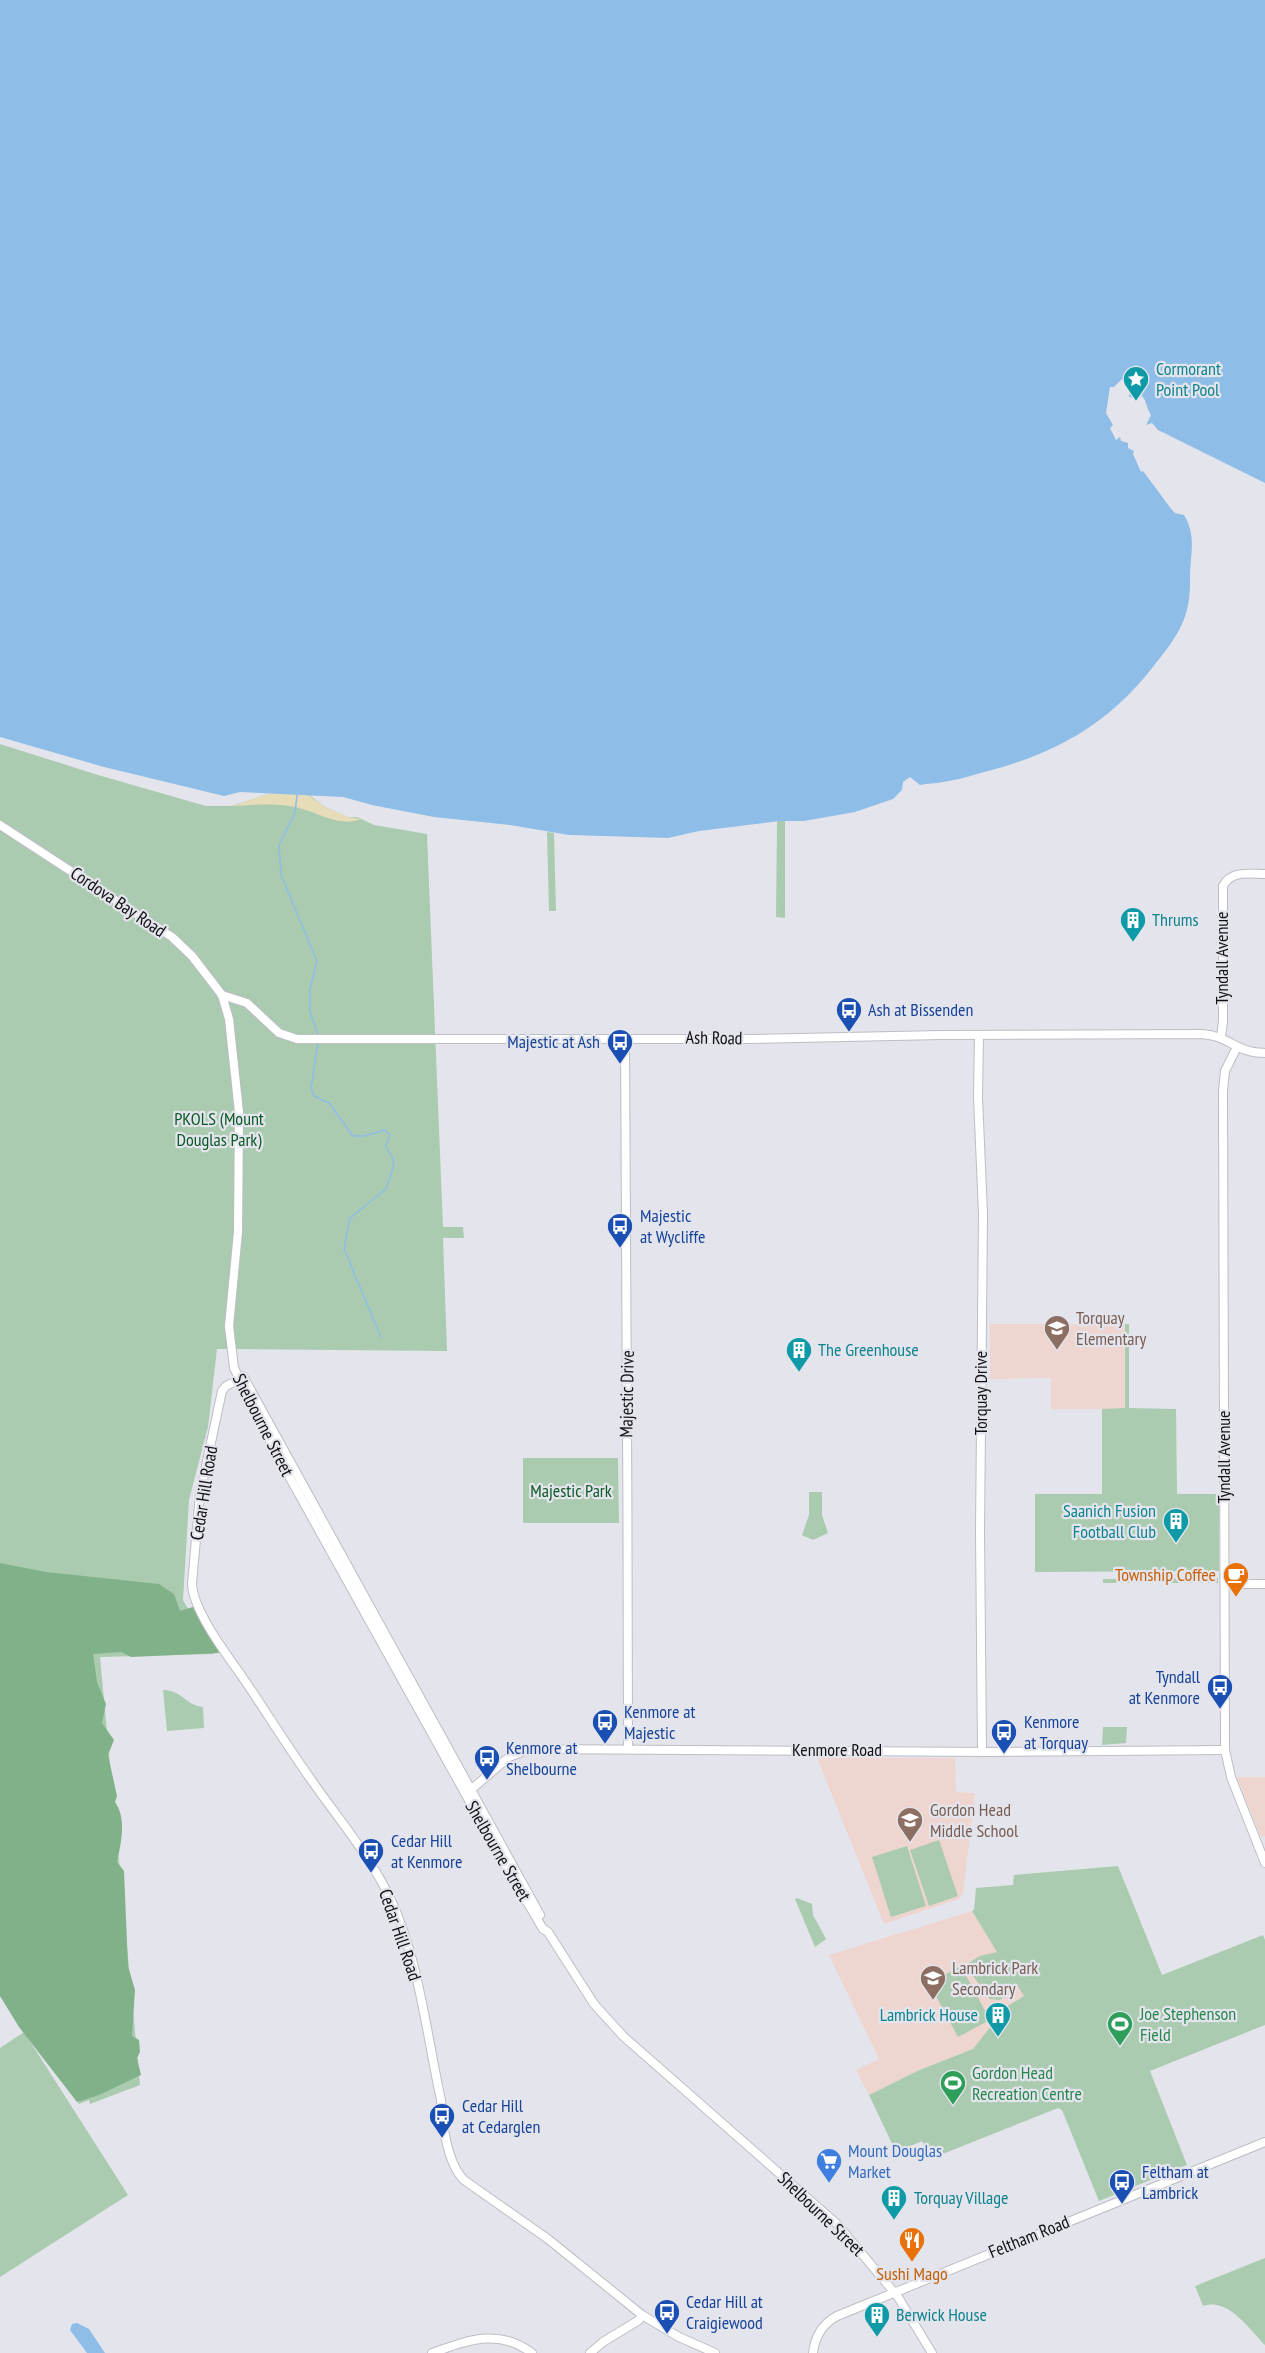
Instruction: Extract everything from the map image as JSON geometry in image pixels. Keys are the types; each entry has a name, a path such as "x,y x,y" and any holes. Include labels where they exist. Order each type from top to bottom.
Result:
{"street":[{"name":"Cordova Bay Road","path":"0,825 172,937 192,956 222,995"},
{"name":"Tyndall Avenue","path":"1221,1037 1223,1021 1222,894 1227,879 1238,874 1265,874"},
{"name":"Ash Road","path":"222,995 247,1003 279,1033 297,1039 319,1040 770,1039 1201,1034 1221,1037"},
{"name":"Shelbourne Street","path":"222,995 229,1019 239,1112 238,1232 229,1326 233,1360 241,1378 469,1793 548,1932 590,1997 623,2036 838,2225 894,2292 932,2353"},
{"name":"Torquay Drive","path":"979,1035 978,1097 983,1214 980,1531 982,1752"},
{"path":"1221,1037 1247,1052 1265,1053"},
{"name":"Majestic Drive","path":"625,1038 628,1749"},
{"name":"Tyndall Avenue","path":"1237,1047 1225,1071 1223,1091 1225,1750 1230,1776 1265,1863"},
{"name":"Cedar Hill Road","path":"241,1378 226,1386 222,1391 200,1494 192,1584 195,1602 225,1651 311,1780 371,1863 388,1892 417,1980 441,2100 442,2116 452,2160 459,2175 548,2239 642,2315 679,2337 716,2353"},
{"path":"1225,1584 1265,1584"},
{"name":"Kenmore Road","path":"469,1793 503,1762 522,1750 537,1748 982,1752 1225,1750"},
{"name":"Feltham Road","path":"813,2353 817,2336 831,2319 1265,2142"},
{"path":"590,2353 603,2342 639,2320 642,2315"},
{"path":"432,2353 482,2338 498,2337 518,2343 532,2353"}],"shaded area":[{"name":"Torquay Elementary","path":"990,1324 1125,1324 1125,1409 1051,1409 1051,1378 990,1379"},
{"name":"Gordon Head Middle School","path":"817,1758 955,1758 956,1792 975,1793 963,1893 959,1899 884,1924"},
{"path":"1237,1777 1265,1777 1265,1836 1261,1837"},
{"name":"Lambrick Park Secondary","path":"972,1911 1024,1996 1006,2007 973,2049 917,2071 869,2095 856,2070 879,2059 829,1955"}],"green space":[{"name":"PKOLS (Mount Douglas Park)","path":"0,744 206,806 232,806 265,795 303,790 325,807 348,817 357,817 374,825 427,834 443,1227 463,1227 464,1238 443,1238 447,1351 217,1349 208,1427 189,1500 183,1600 214,1654 100,1657 140,2085 90,2104 89,2100 79,2104 0,1983"},
{"path":"777,821 785,821 785,918 776,917"},
{"path":"547,832 554,833 556,911 549,911"},
{"path":"1125,1324 1129,1324 1129,1408 1176,1409 1177,1494 1219,1494 1219,1571 1035,1572 1035,1494 1102,1494 1102,1409 1125,1408"},
{"name":"Majestic Park","path":"523,1458 618,1458 619,1523 523,1523"},
{"path":"809,1492 822,1492 822,1515 828,1533 813,1540 802,1535 809,1515"},
{"path":"0,1563 46,1572 159,1584 174,1594 180,1611 193,1607 214,1640 219,1653 131,1657 121,1652 93,1654 97,1682 106,1704 102,1723 114,1740 108,1755 117,1796 115,1802 122,1823 117,1862 124,1871 128,1966 135,1990 132,2036 139,2040 140,2052 137,2058 141,2075 99,2095 77,2102 19,2027 0,1996"},
{"path":"1218,1578 1218,1583 1103,1583 1103,1579"},
{"path":"163,1690 175,1692 192,1704 203,1707 204,1728 167,1731"},
{"path":"1103,1727 1127,1727 1126,1743 1102,1745"},
{"path":"939,1840 958,1896 929,1906 910,1850"},
{"path":"907,1846 926,1906 891,1917 872,1857"},
{"path":"1118,1866 1162,1975 1263,1935 1265,1940 1265,2025 1150,2071 1187,2165 1099,2201 1062,2110 1058,2108 930,2159 922,2141 896,2152 869,2095 917,2071 973,2049 1006,2007 1024,1996 1017,1985 1000,2000 990,1999 965,1965 980,1956 997,1952 972,1911 976,1888 1013,1885 1014,1875"},
{"path":"795,1899 812,1904 813,1915 826,1939 815,1947"},
{"path":"961,1966 990,2020 958,2037 929,1983"},
{"path":"24,2032 128,2195 0,2277 0,2048"},
{"path":"1265,2258 1265,2345 1245,2323 1229,2310 1212,2304 1203,2306 1195,2286"}],"sand":[{"path":"301,790 325,807 348,817 361,819 334,820 282,805 233,806 265,795"}],"water":[{"path":"0,0 1265,0 1265,483 1158,430 1152,423 1146,425 1151,415 1144,399 1141,395 1140,398 1129,397 1130,391 1126,381 1122,379 1114,387 1110,387 1106,413 1113,425 1110,428 1116,440 1120,437 1121,441 1128,443 1128,448 1134,451 1133,454 1141,472 1143,471 1175,513 1184,515 1190,530 1192,546 1190,591 1186,613 1178,633 1156,663 1122,702 1063,743 1017,762 955,780 920,785 910,777 903,782 902,790 893,799 855,812 804,821 779,821 699,831 668,838 569,835 510,825 434,817 343,797 240,792 224,796 104,767 0,737"},
{"path":"77,2323 89,2329 105,2353 87,2353 70,2330 72,2324"}],"waterway":[{"path":"297,795 295,813 279,845 281,875 317,961 310,989 310,1012 318,1035"},
{"path":"318,1043 311,1088 314,1096 329,1103 353,1136 364,1136 385,1130 390,1135 386,1146 394,1165 386,1189 350,1218 344,1249 381,1337"}],"place":[{"name":"Cormorant Point Pool","path":"1136,402"},
{"name":"Thrums","path":"1133,943"},
{"name":"Ash at Bissenden","path":"849,1033"},
{"name":"Majestic at Ash","path":"620,1065"},
{"name":"Majestic at Wycliffe","path":"620,1249"},
{"name":"Torquay Elementary","path":"1057,1351"},
{"name":"The Greenhouse","path":"799,1373"},
{"name":"Saanich Fusion Football Club","path":"1176,1544"},
{"name":"Township Coffee","path":"1236,1598"},
{"name":"Tyndall at Kenmore","path":"1220,1710"},
{"name":"Kenmore at Majestic","path":"605,1745"},
{"name":"Kenmore at Torquay","path":"1004,1755"},
{"name":"Kenmore at Shelbourne","path":"487,1781"},
{"name":"Gordon Head Middle School","path":"910,1843"},
{"name":"Cedar Hill at Kenmore","path":"371,1874"},
{"name":"Lambrick Park Secondary","path":"933,2001"},
{"name":"Lambrick House","path":"998,2038"},
{"name":"Joe Stephenson Field","path":"1120,2047"},
{"name":"Gordon Head Recreation Centre","path":"953,2106"},
{"name":"Cedar Hill at Cedarglen","path":"442,2139"},
{"name":"Mount Douglas Market","path":"829,2184"},
{"name":"Feltham at Lambrick","path":"1122,2205"},
{"name":"Torquay Village","path":"894,2221"},
{"name":"Sushi Mago","path":"912,2263"},
{"name":"Cedar Hill at Craigiewood","path":"667,2335"},
{"name":"Berwick House","path":"877,2338"}]}
